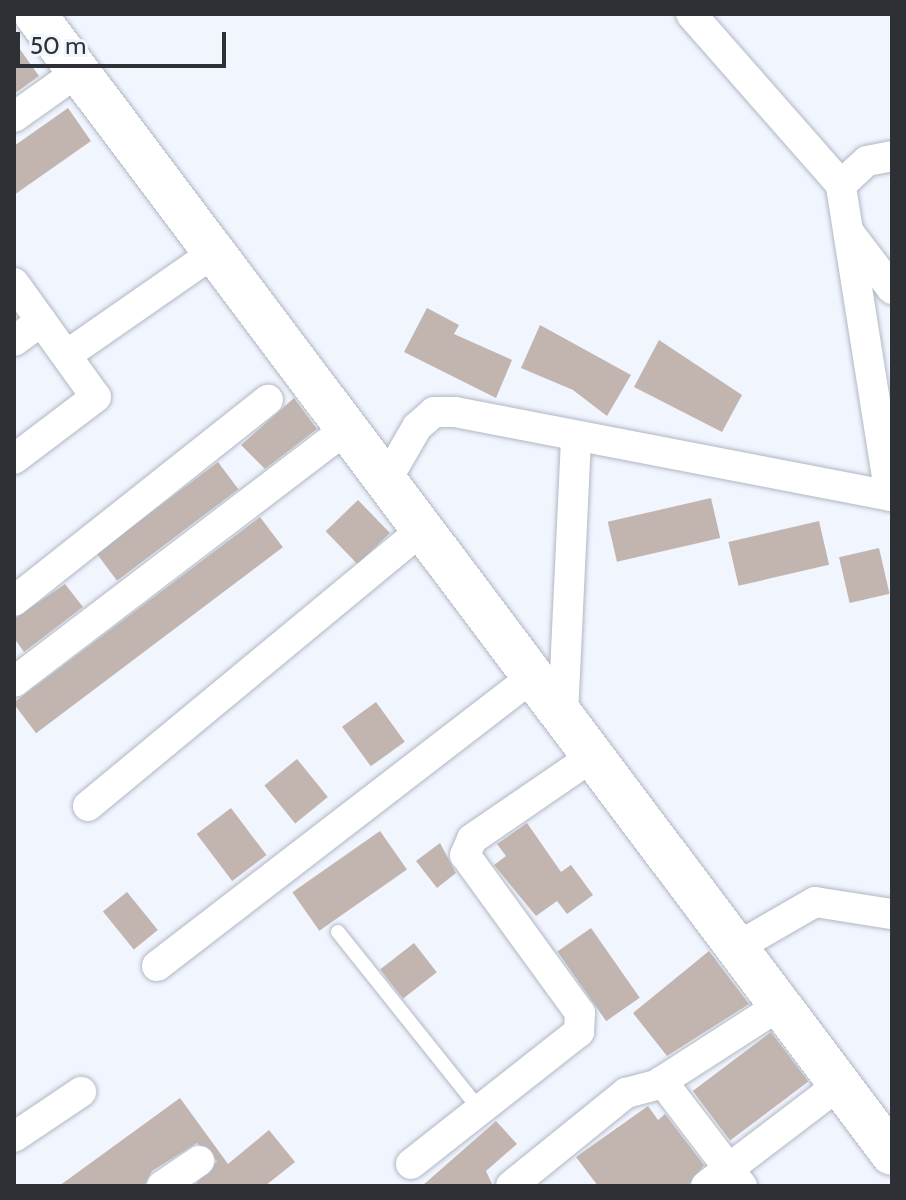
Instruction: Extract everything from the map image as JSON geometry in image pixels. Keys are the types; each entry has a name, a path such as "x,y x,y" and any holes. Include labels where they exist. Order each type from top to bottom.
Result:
{"street":[{"path":"35,14 892,1154"},
{"path":"387,479 434,412 891,496 841,185 691,14"},
{"path":"14,117 79,71"},
{"path":"841,185 867,161 892,156"},
{"path":"847,230 892,289"},
{"path":"68,354 216,251"},
{"path":"14,283 96,397 14,459"},
{"path":"14,341 42,321"},
{"path":"14,601 268,400"},
{"path":"14,682 348,428"},
{"path":"563,715 576,436"},
{"path":"88,806 423,529"},
{"path":"157,966 534,676"},
{"path":"411,1164 572,1040 582,1023 469,865 466,847 593,756"},
{"path":"737,947 815,902 892,914"},
{"path":"511,1186 626,1093 662,1081 780,1005"},
{"path":"662,1081 726,1180 840,1084"},
{"path":"14,1137 81,1092"},
{"path":"162,1186 199,1161"}],"lane":[{"path":"338,932 480,1110"}],"building":[{"path":"14,41 39,76 14,94"},
{"path":"68,108 91,141 14,195 14,146"},
{"path":"427,308 459,325 454,334 512,360 496,398 404,352"},
{"path":"540,325 631,375 607,416 573,390 521,368"},
{"path":"659,340 742,395 722,432 634,387"},
{"path":"294,398 317,429 265,469 241,445"},
{"path":"218,462 238,489 117,581 97,553"},
{"path":"711,498 720,538 617,562 608,522"},
{"path":"358,500 390,533 358,564 326,531"},
{"path":"260,517 283,547 36,733 14,702"},
{"path":"819,521 829,565 739,586 728,542"},
{"path":"879,548 890,594 850,603 839,557"},
{"path":"65,584 83,607 24,652 14,638 14,619"},
{"path":"376,702 405,742 371,766 342,727"},
{"path":"297,759 328,797 295,824 264,785"},
{"path":"231,808 267,855 232,881 197,834"},
{"path":"527,823 561,872 571,865 593,895 567,914 557,901 536,916 494,865 506,856 497,844"},
{"path":"380,831 407,870 319,931 292,892"},
{"path":"440,843 456,873 437,888 416,861"},
{"path":"127,892 158,930 134,950 103,912"},
{"path":"591,928 640,998 606,1021 557,952"},
{"path":"414,943 437,972 403,999 380,969"},
{"path":"709,951 749,1004 667,1056 633,1013"},
{"path":"771,1032 808,1082 730,1140 693,1091"},
{"path":"180,1098 228,1164 269,1130 295,1162 265,1186 194,1186 217,1161 197,1143 152,1171 144,1186 59,1186"},
{"path":"648,1106 658,1120 665,1114 704,1165 688,1186 598,1186 576,1157"},
{"path":"496,1121 517,1144 486,1171 493,1186 422,1186"}]}
